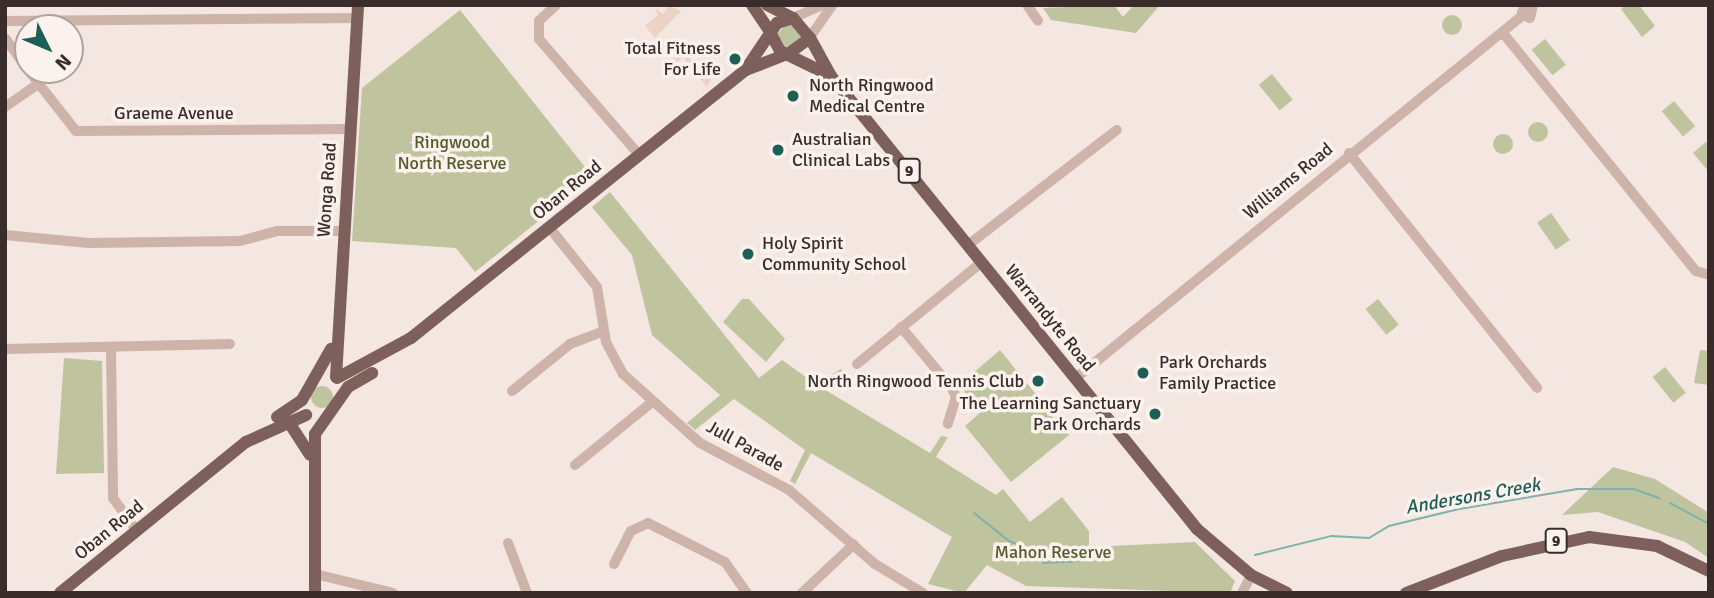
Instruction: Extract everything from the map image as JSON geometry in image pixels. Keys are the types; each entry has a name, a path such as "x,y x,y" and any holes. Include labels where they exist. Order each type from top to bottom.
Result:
{"main road":[{"name":"9","path":"752,5 787,54"},
{"name":"9","path":"767,5 793,18 810,38"},
{"name":"Wonga Road","path":"340,398 334,341 358,12"},
{"path":"771,34 793,18"},
{"name":"Oban Road","path":"246,442 340,398 746,70 771,34"},
{"name":"Oban Road","path":"746,70 787,54 810,38"},
{"name":"Warrandyte Road","path":"810,38 831,76 1077,377 1197,529 1251,575"},
{"name":"Warrandyte Road","path":"787,54 831,76"},
{"name":"Oban Road","path":"60,593 246,442 303,400 320,382 352,373 411,338"},
{"path":"334,341 352,373"},
{"path":"315,593 311,458 303,400 334,341"},
{"path":"311,458 318,425 340,398"},
{"path":"288,421 304,438 311,458"},
{"name":"9","path":"1406,593 1502,556 1589,537 1657,546 1709,571"},
{"name":"9","path":"1251,575 1287,593"}],"street":[{"path":"556,5 539,21 539,39 639,155"},
{"path":"793,18 822,5"},
{"path":"810,38 832,5"},
{"path":"1027,5 1038,21"},
{"name":"Williams Road","path":"1077,377 1349,153 1503,33 1529,7"},
{"path":"5,21 358,12"},
{"path":"1503,33 1696,271 1709,275"},
{"path":"5,107 38,84"},
{"name":"Graeme Avenue","path":"38,84 76,131 349,129"},
{"path":"968,245 1117,130"},
{"path":"1349,153 1537,388"},
{"name":"Jull Parade","path":"549,227 597,287 604,331 623,374 700,443 795,494 854,544 923,593"},
{"path":"5,235 89,243 240,241 277,232 341,231"},
{"path":"857,364 982,262"},
{"path":"901,327 951,387 956,397 948,424"},
{"path":"512,391 570,344 604,331"},
{"path":"5,349 111,350 230,344"},
{"path":"111,350 113,498 137,531"},
{"path":"575,465 652,402"},
{"path":"614,564 631,531 648,523 725,562 747,593"},
{"path":"508,542 527,593"},
{"path":"802,593 854,544"},
{"path":"315,574 393,593"},
{"path":"1242,593 1251,575"}],"green space":[{"path":"1114,5 1123,17 1134,5 1160,5 1136,33 1051,20 1043,8"},
{"path":"1626,5 1639,5 1655,26 1642,37 1621,9"},
{"name":"Ringwood North Reserve","path":"460,10 593,177 475,272 456,248 352,241 362,88"},
{"path":"1452,15 1459,18 1462,25 1459,32 1452,35 1445,32 1442,25 1445,18"},
{"path":"787,23 799,26 802,41 785,48 777,34"},
{"path":"1545,39 1566,65 1553,75 1532,50"},
{"path":"1272,74 1293,100 1280,110 1259,85"},
{"path":"1674,101 1695,126 1683,137 1662,111"},
{"path":"1538,122 1545,125 1548,132 1545,139 1538,142 1531,139 1528,132 1531,125"},
{"path":"1503,134 1510,137 1513,144 1510,151 1503,154 1496,151 1493,144 1496,137"},
{"path":"1706,142 1709,146 1709,172 1693,153"},
{"name":"Mahon Reserve","path":"610,192 759,378 782,360 816,384 841,369 845,374 822,388 930,453 941,436 948,437 936,457 996,495 1003,489 1030,522 1062,497 1089,531 1089,547 1195,542 1235,581 1230,593 1026,586 987,565 964,593 928,584 952,537 811,453 795,484 790,481 805,450 734,399 695,430 687,423 720,395 652,335 632,255 592,207"},
{"path":"1551,213 1570,240 1556,250 1537,223"},
{"path":"742,299 749,299 785,339 766,362 723,322"},
{"path":"1378,299 1399,325 1386,335 1366,309"},
{"path":"1000,350 1069,435 1011,482 965,426 981,412 959,385"},
{"path":"1700,350 1709,351 1709,385 1694,383"},
{"path":"64,358 102,361 104,473 56,474"},
{"path":"1665,367 1686,393 1673,403 1653,377"},
{"path":"322,386 330,389 333,397 330,405 322,408 314,405 311,397 314,389"},
{"path":"1613,467 1655,479 1709,513 1709,558 1685,542 1598,512 1562,515"}],"shaded area":[{"path":"669,5 681,11 657,36 673,54 682,51 711,79 707,87 683,57 676,63 645,26 658,15 655,8 663,14"}],"waterway":[{"name":"Andersons Creek","path":"1255,555 1331,536 1369,538 1389,526 1459,509 1577,489 1634,489 1659,498"},
{"name":"Andersons Creek","path":"1670,503 1709,524"},
{"name":"Andersons Creek","path":"974,513 1009,541 1037,552 1044,563 1077,561"}],"place":[{"name":"Total Fitness For Life","path":"735,59"},
{"name":"North Ringwood Medical Centre","path":"793,96"},
{"name":"Australian Clinical Labs","path":"778,150"},
{"name":"Holy Spirit Community School","path":"748,254"},
{"name":"Park Orchards Family Practice","path":"1143,373"},
{"name":"North Ringwood Tennis Club","path":"1038,381"},
{"name":"The Learning Sanctuary Park Orchards","path":"1155,414"}]}
